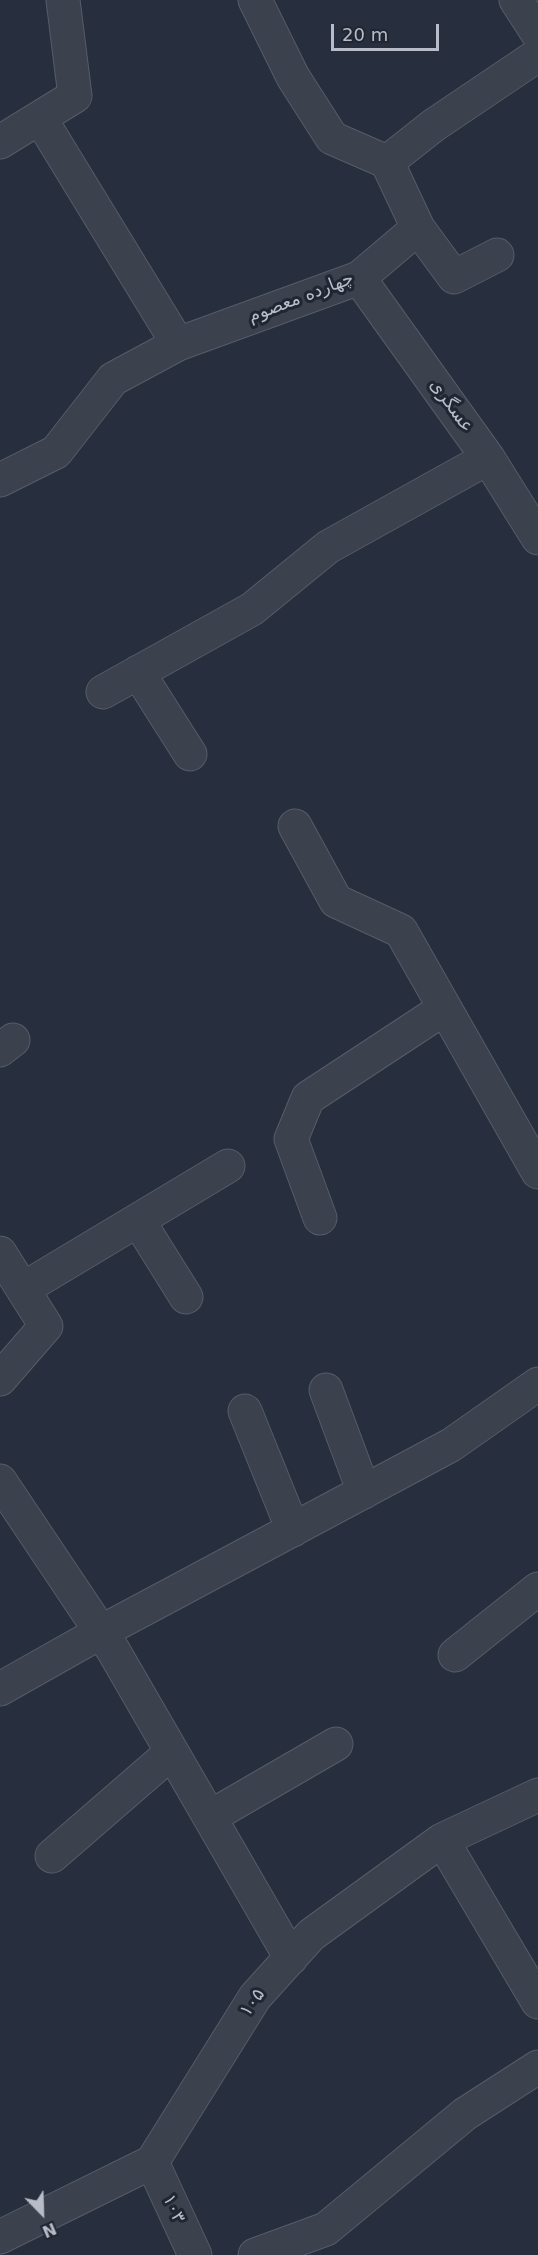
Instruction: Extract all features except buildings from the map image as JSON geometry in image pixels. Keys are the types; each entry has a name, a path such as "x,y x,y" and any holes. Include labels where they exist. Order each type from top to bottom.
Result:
{"street":[{"path":"0,142 75,96 63,0"},
{"path":"255,0 293,77 332,138 387,162 418,228 454,277 497,255"},
{"path":"516,0 538,34"},
{"path":"387,162 434,124 538,55"},
{"path":"40,118 178,344"},
{"name":"چهارده معصوم","path":"0,480 56,452 113,379 178,344 359,278 418,228"},
{"name":"عسگری","path":"359,278 488,458 538,538"},
{"path":"103,692 252,609 328,547 488,458"},
{"path":"138,672 190,754"},
{"path":"296,826 336,901 401,931 538,1172"},
{"path":"320,1218 291,1139 308,1098 445,1008"},
{"path":"23,1289 228,1166"},
{"path":"138,1220 186,1297"},
{"path":"0,1253 46,1326 0,1379"},
{"path":"0,1689 101,1632 451,1445 538,1384"},
{"path":"326,1390 363,1492"},
{"path":"246,1411 293,1530"},
{"path":"0,1481 101,1632 291,1958"},
{"path":"455,1655 538,1588"},
{"path":"210,1817 336,1744"},
{"path":"52,1856 172,1752"},
{"name":"۱۰۵","path":"152,2162 255,1997 311,1935 442,1840 538,1795"},
{"path":"442,1840 538,2002"},
{"path":"255,2255 326,2229 465,2114 538,2067"},
{"path":"0,2237 152,2162"},
{"name":"۱۰۳","path":"152,2162 195,2255"}]}
